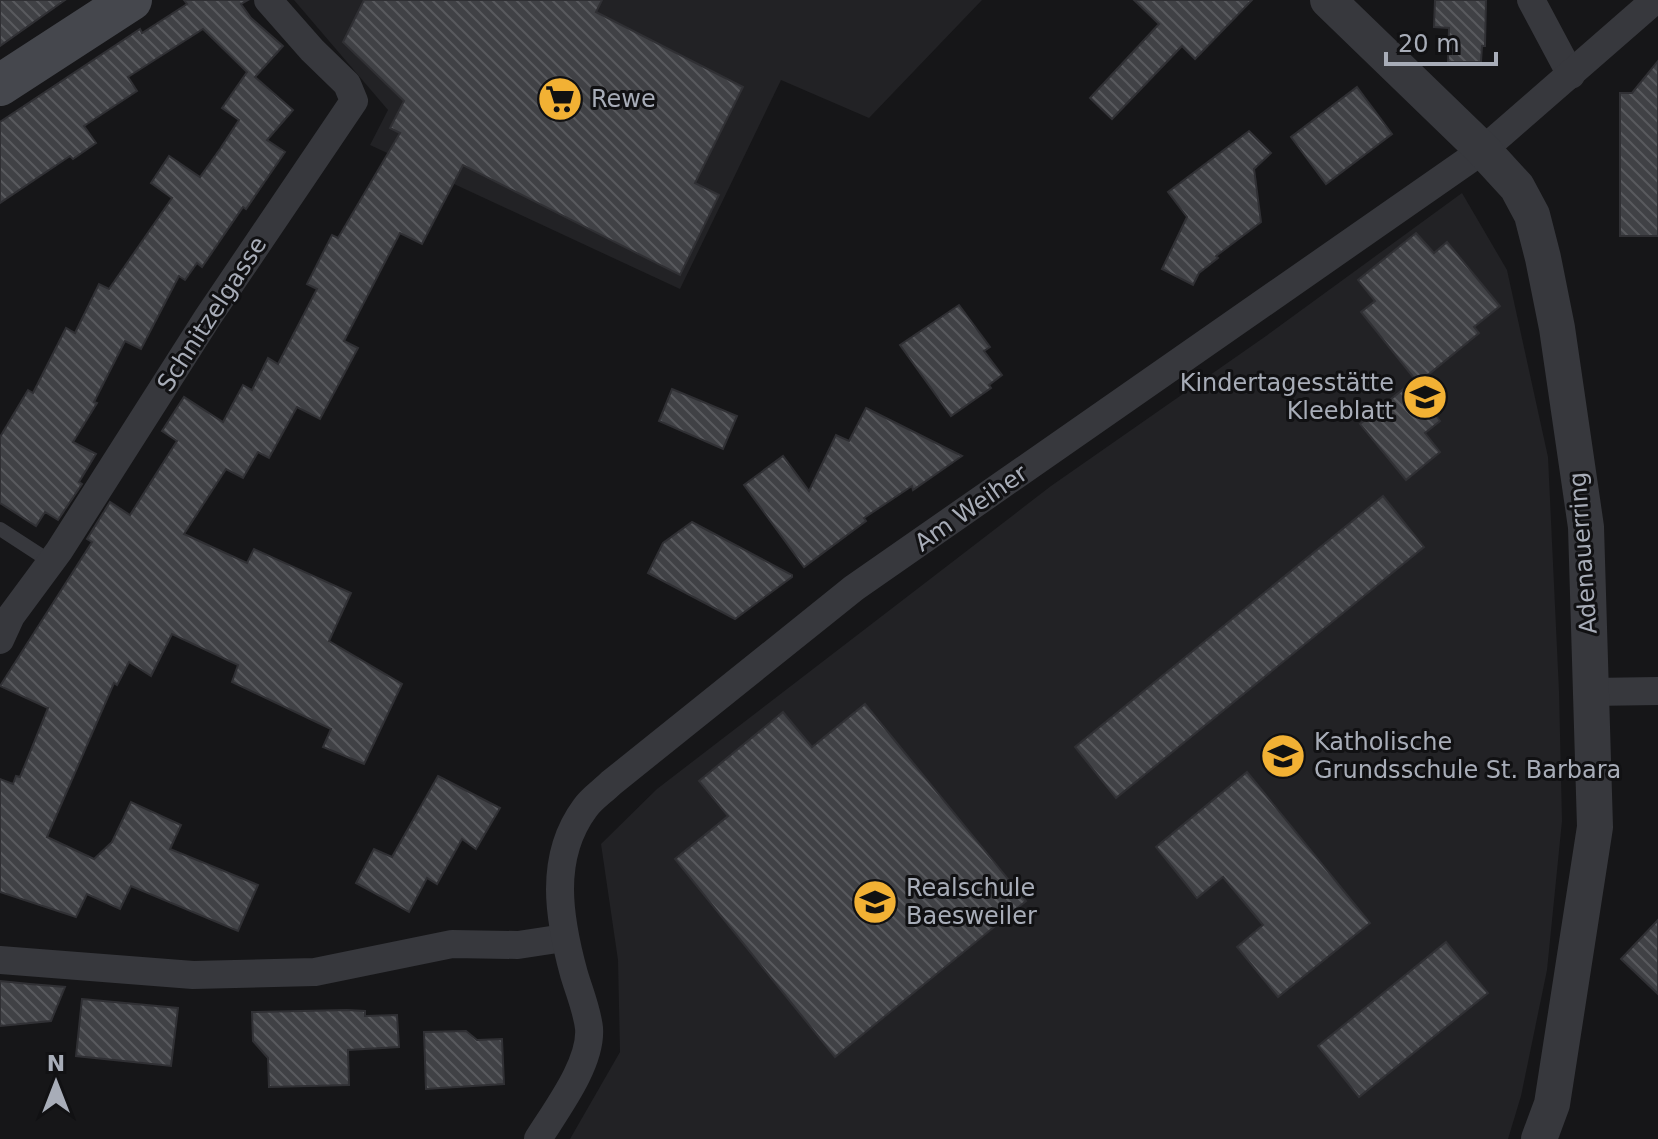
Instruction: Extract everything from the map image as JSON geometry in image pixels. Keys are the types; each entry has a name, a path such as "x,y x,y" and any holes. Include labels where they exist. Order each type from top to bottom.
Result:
{"main road":[{"path":"0,85 131,0"}],"street":[{"name":"Schnitzelgasse","path":"0,640 11,616 51,562 208,317 354,101 347,84 268,0"},
{"name":"Adenauerring","path":"1328,0 1517,187 1532,215 1557,328 1586,527 1595,827 1552,1104 1539,1139"},
{"path":"1531,0 1571,75"},
{"name":"Am Weiher","path":"538,1139 582,1064 589,1030 564,938 559,891 563,853 572,829 586,806 854,588 1483,150 1655,0"},
{"path":"1591,692 1658,691"},
{"path":"0,960 193,975 315,972 452,944 518,945 564,938"}],"lane":[{"path":"0,529 51,562"}],"shaded area":[{"path":"294,0 982,0 869,118 781,80 680,289 370,145 388,110"},
{"path":"1462,193 1507,270 1548,457 1562,821 1547,970 1521,1096 1508,1139 570,1139 620,1052 618,960 601,844 657,789 1051,486 1266,336"}],"building":[{"path":"0,0 65,0 0,46"},
{"path":"184,0 248,0 241,4 251,18 283,46 255,77 293,110 267,140 285,152 202,267 197,263 185,280 179,276 141,349 125,341 94,402 97,403 73,442 96,454 79,482 82,484 58,520 45,512 36,526 0,503 0,437 28,390 33,393 66,328 75,333 99,284 109,289 172,198 151,183 169,156 200,177 220,149 239,120 222,108 247,72 203,29 128,77 137,91 84,126 96,143 73,159 70,156 0,203 0,122 140,29 142,33 187,4"},
{"path":"364,0 602,0 596,12 743,87 695,183 719,195 680,275 463,165 422,244 400,233 344,341 358,348 320,419 297,407 269,458 258,452 243,478 226,469 184,534 247,563 254,549 351,593 329,641 402,684 364,764 323,747 331,729 232,682 238,665 172,634 151,676 129,662 117,685 114,683 47,837 94,859 112,842 131,802 181,825 170,849 258,885 238,931 131,886 120,909 87,894 76,917 0,892 0,779 13,784 16,776 20,777 48,708 0,686 92,542 87,539 110,502 130,515 177,441 162,431 184,397 223,422 243,385 252,390 268,358 278,364 317,289 307,284 332,235 338,238 400,133 390,128 404,101 343,42"},
{"path":"1134,0 1252,0 1195,59 1182,46 1112,119 1090,98 1159,24"},
{"path":"1435,0 1486,0 1485,46 1482,46 1481,62 1448,62 1449,28 1434,27"},
{"path":"1658,61 1658,236 1620,236 1620,93 1632,93"},
{"path":"1357,87 1392,134 1326,184 1291,137"},
{"path":"1249,131 1271,153 1254,169 1261,222 1216,256 1218,258 1199,273 1193,285 1162,269 1187,217 1168,192"},
{"path":"1416,233 1434,253 1447,242 1500,306 1474,327 1479,333 1418,383 1361,312 1375,301 1358,280"},
{"path":"959,305 990,347 984,351 1002,375 989,385 991,388 951,416 900,345"},
{"path":"1411,383 1440,421 1425,433 1440,452 1406,480 1360,424"},
{"path":"672,389 737,416 723,449 659,421"},
{"path":"866,408 962,456 913,490 912,486 864,518 866,521 804,567 744,485 783,456 809,491 836,435 849,441"},
{"path":"1383,496 1424,547 1116,798 1075,747"},
{"path":"692,522 792,577 735,619 648,573 663,543"},
{"path":"865,704 1026,901 835,1057 675,859 728,816 699,781 783,712 812,747"},
{"path":"1247,772 1370,923 1278,997 1237,947 1263,925 1223,877 1197,898 1156,847"},
{"path":"438,776 500,808 476,849 462,839 437,884 427,878 409,912 356,883 374,849 392,857"},
{"path":"1658,920 1658,994 1621,959"},
{"path":"1446,942 1488,993 1359,1097 1318,1046"},
{"path":"0,981 65,987 51,1021 0,1026"},
{"path":"82,999 178,1008 171,1066 76,1056"},
{"path":"365,1011 365,1016 397,1015 399,1047 348,1050 349,1085 269,1087 268,1058 253,1041 252,1012"},
{"path":"466,1031 477,1040 502,1039 504,1084 426,1089 424,1032"}],"place":[{"name":"Rewe","path":"560,99"},
{"name":"Kindertagesstätte Kleeblatt","path":"1425,397"},
{"name":"Katholische Grundsschule St. Barbara","path":"1283,756"},
{"name":"Realschule Baesweiler","path":"875,902"}]}
